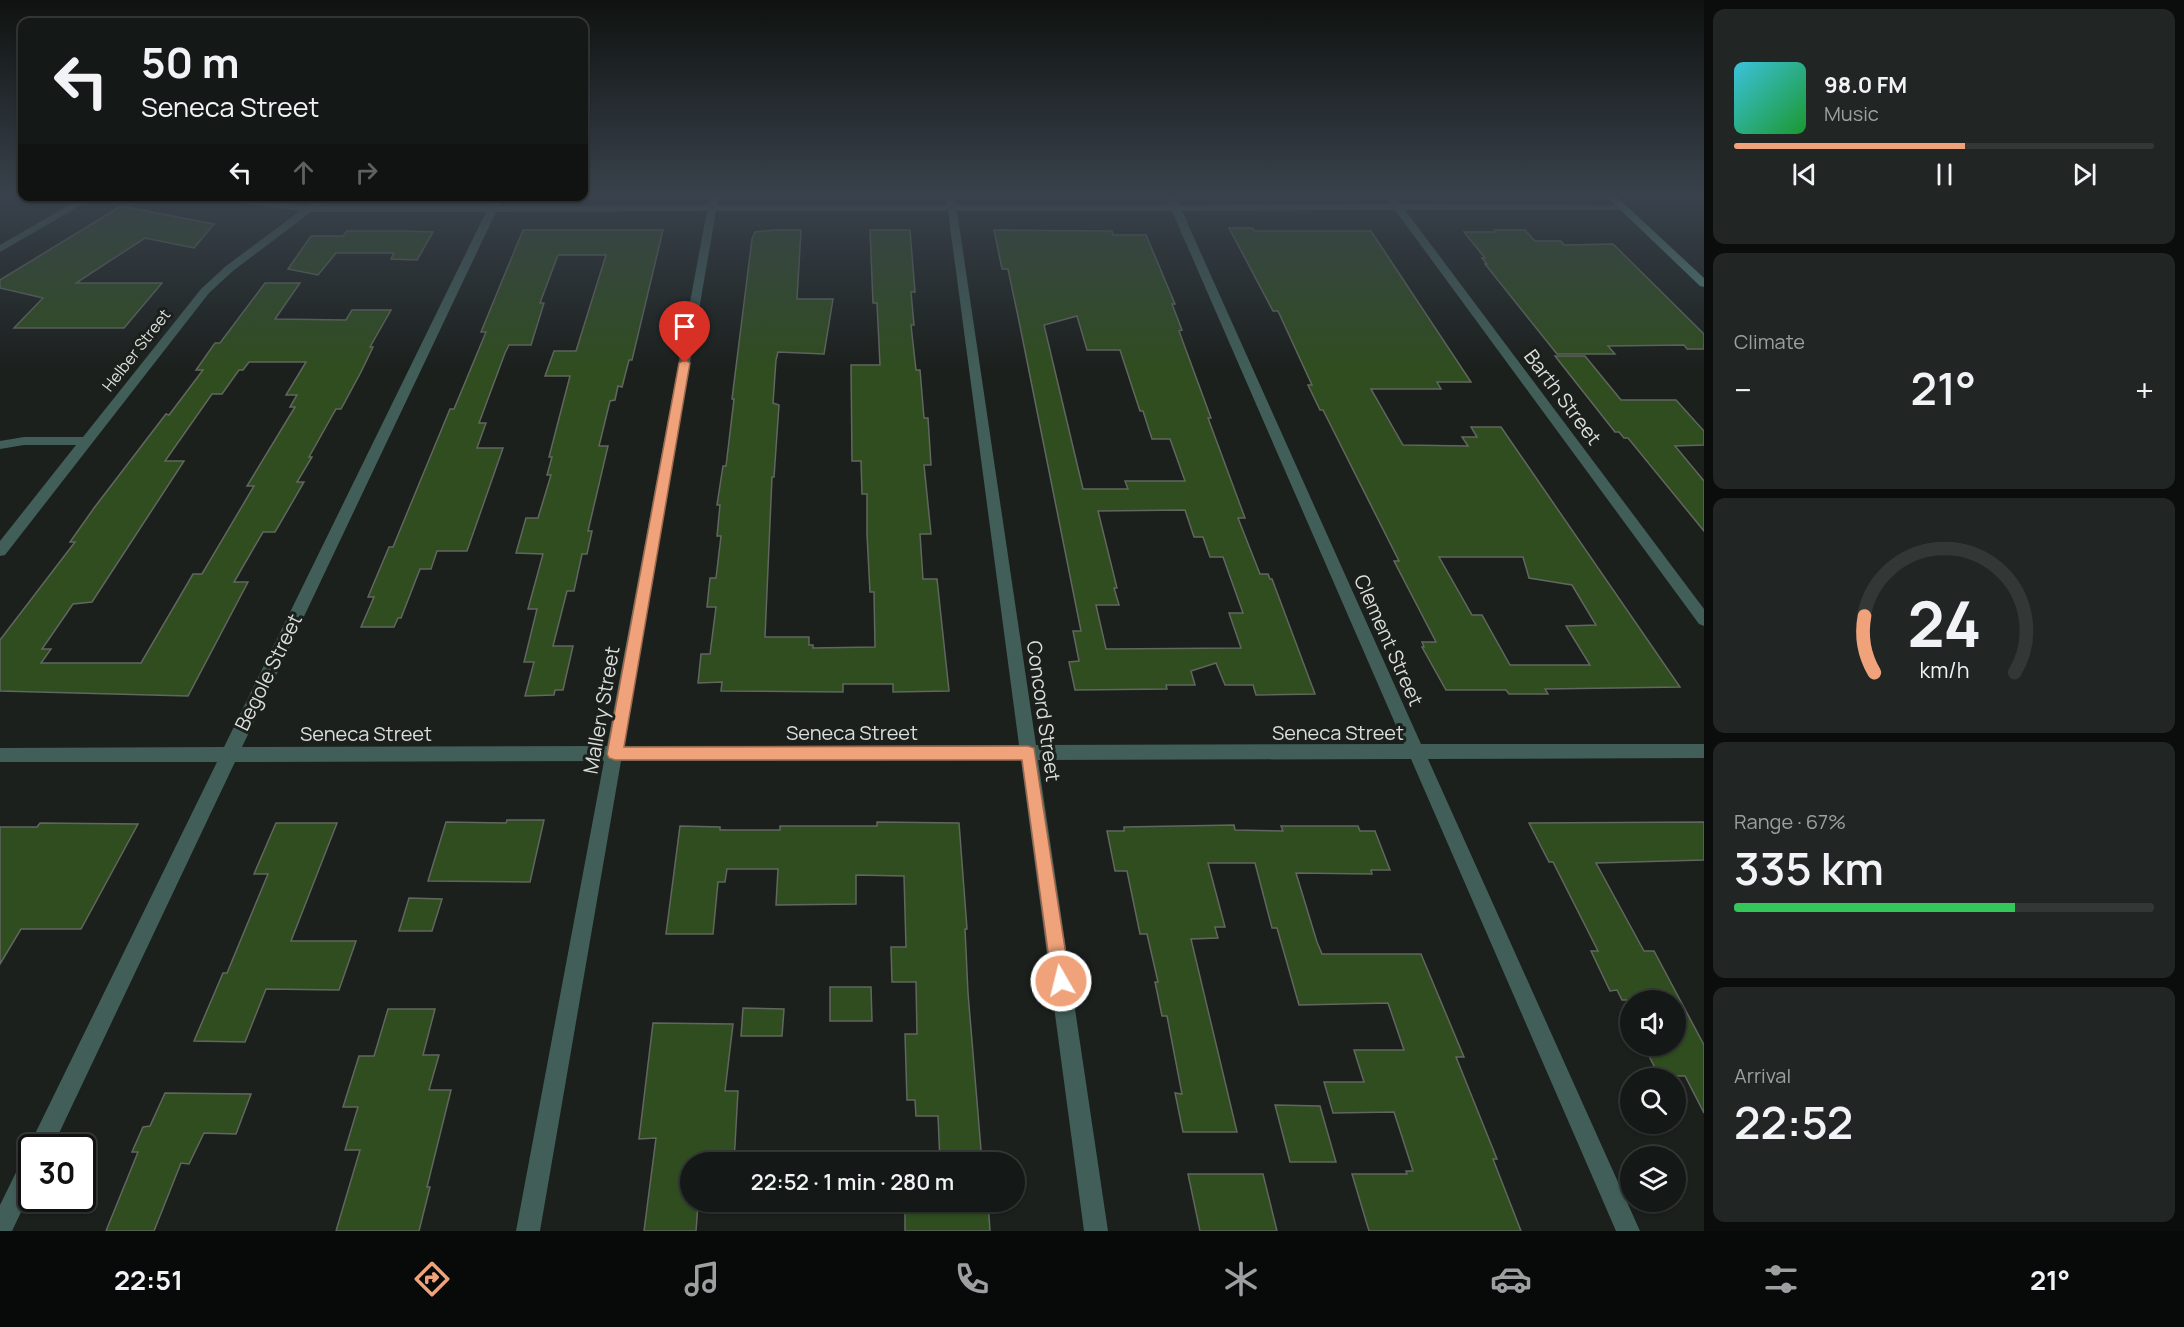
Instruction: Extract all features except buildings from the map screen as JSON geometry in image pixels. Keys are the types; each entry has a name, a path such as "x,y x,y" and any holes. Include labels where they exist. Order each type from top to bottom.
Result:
{"street":[{"name":"Helber Street","path":"0,551 205,291 248,254"},
{"name":"Begole Street","path":"47,1134 470,254"},
{"name":"Mallery Street","path":"528,1231 705,254"},
{"name":"Concord Street","path":"959,254 1096,1231"},
{"name":"Clement Street","path":"1196,254 1628,1231"},
{"name":"Barth Street","path":"1433,254 1704,620"},
{"path":"1673,254 1704,284"},
{"path":"0,445 24,441 85,441"},
{"name":"Seneca Street","path":"0,755 1704,751"},
{"path":"0,1230 18,1193"}],"route":[{"path":"685,363 615,754 1028,753 1061,981"}]}
